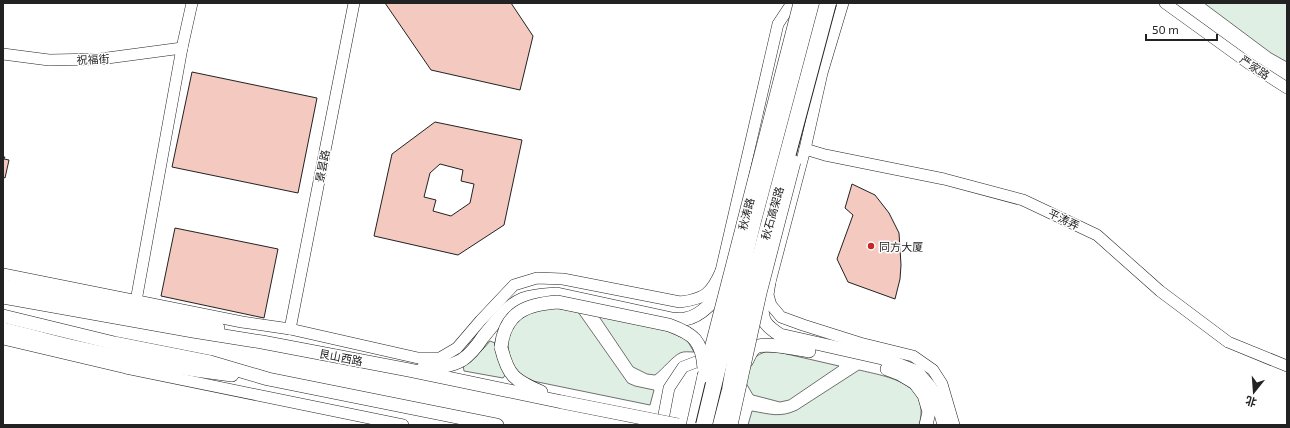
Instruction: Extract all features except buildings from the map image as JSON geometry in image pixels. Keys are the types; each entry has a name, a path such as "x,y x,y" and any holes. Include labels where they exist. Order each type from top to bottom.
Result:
{"highway":[{"name":"秋石高架路","path":"704,425 753,221 811,3"},
{"name":"秋石高架路","path":"721,425 730,390 740,333 828,3"}],"main road":[{"name":"秋涛路","path":"693,425 704,376 731,277 800,3"},
{"path":"730,425 760,293 823,43 835,3"},
{"path":"409,370 448,366 462,360 473,351 499,317 510,307 522,300 537,296 557,294 672,319 685,320 700,312 711,303 731,277"},
{"path":"3,286 156,312 196,322 262,342"},
{"path":"760,293 763,319 768,328 780,335 882,358 917,372 936,396 944,425"},
{"name":"艮山西路","path":"3,297 262,342 409,370 678,425"},
{"path":"562,402 519,382 511,373 505,361 501,347 502,334 508,323 515,315 526,308 540,303 558,302 669,325 684,331 694,338 699,346 703,355 704,376"},
{"path":"3,316 114,343 210,362 268,379"},
{"path":"3,329 71,346 145,361 208,372 268,379 497,425"},
{"path":"744,366 751,351 757,346 793,348 880,366 900,374 915,383 924,395 929,412 926,425"},
{"path":"476,421 491,425"}],"street":[{"path":"136,301 182,48 192,3"},
{"name":"景昙路","path":"290,329 354,3"},
{"path":"714,363 778,24 784,3"},
{"path":"778,24 792,3"},
{"path":"843,3 822,73 768,295 771,305 781,317 860,343 913,356 933,370 942,384 954,425"},
{"name":"严家路","path":"1165,3 1248,63 1287,88"},
{"name":"祝福街","path":"3,54 49,60 100,59 182,48"},
{"name":"平涛弄","path":"804,149 840,158 944,179 1023,200 1097,235 1160,291 1228,342 1287,366"},
{"path":"3,274 242,322 290,329 418,358 440,358 457,348 514,285 537,278 563,279 680,302 695,300 706,294 714,286 731,277 770,282"},
{"path":"3,340 126,368 403,425"},
{"path":"662,425 669,388 683,367 696,362 714,363 737,373 744,392 737,425"}],"green space":[{"path":"1204,3 1287,3 1287,62 1271,53"},
{"path":"556,308 578,312 628,383 654,390 650,405 528,380 516,371 509,354 508,340 516,323 530,313 540,309"},
{"path":"598,315 661,328 687,340 694,352 680,353 655,375 647,374 633,367"},
{"path":"490,341 495,343 498,359 506,374 503,378 464,371 463,365 478,354"},
{"path":"765,352 778,352 839,366 789,400 780,402 753,395 746,383 749,368 753,360 759,354"},
{"path":"859,370 894,379 905,384 913,391 919,400 921,411 919,425 748,425 752,411 780,415 797,410"}],"place":[{"name":"同方大厦","path":"871,246"}]}
